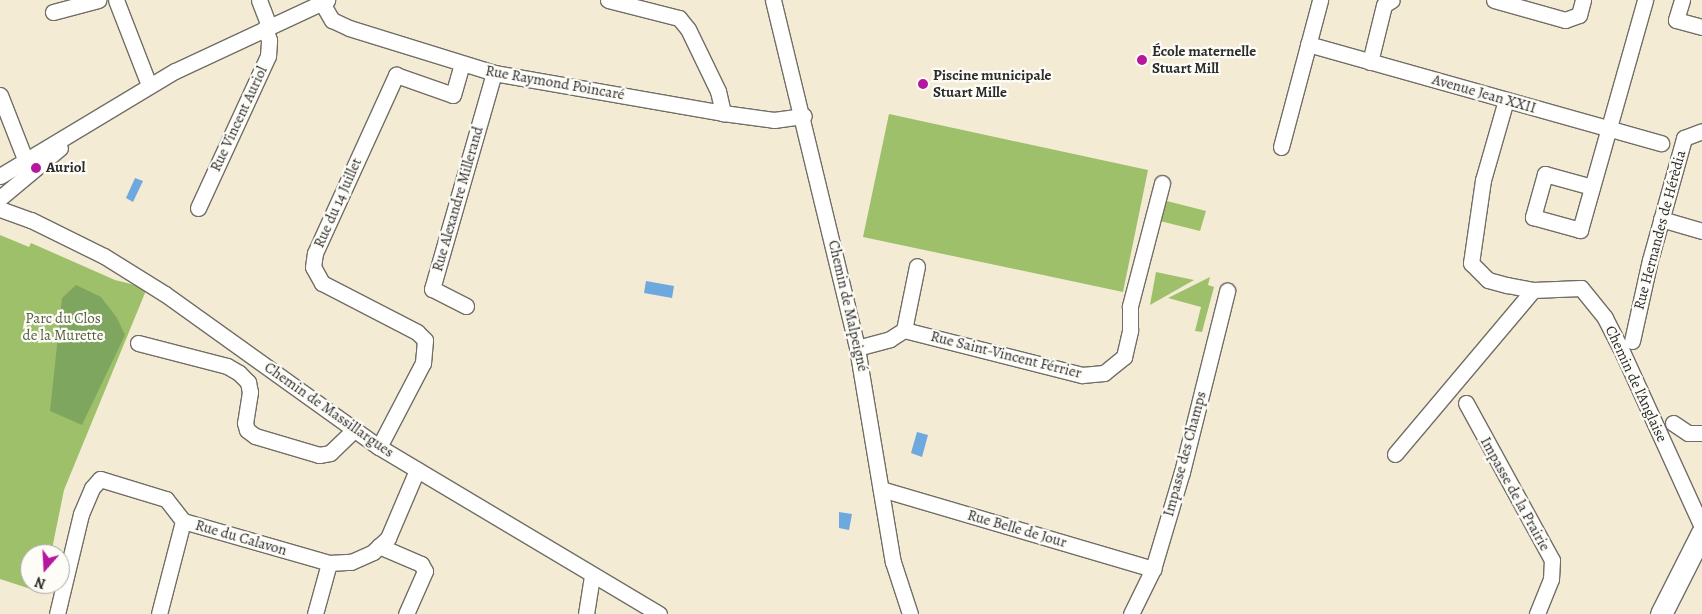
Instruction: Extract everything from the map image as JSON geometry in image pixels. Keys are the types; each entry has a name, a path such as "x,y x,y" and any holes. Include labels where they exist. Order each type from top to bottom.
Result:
{"street":[{"path":"53,12 98,0"},
{"path":"116,0 150,86"},
{"name":"Rue Vincent Auriol","path":"198,208 268,56 270,40 259,0"},
{"path":"608,0 680,18 688,29 718,91 724,113"},
{"name":"Chemin de Malpeigné","path":"773,0 804,116 857,348 893,562 910,614"},
{"path":"1281,147 1320,0"},
{"path":"1370,62 1384,5 1392,0"},
{"path":"1494,0 1565,20 1579,15 1583,0"},
{"path":"1592,187 1646,0"},
{"path":"1682,0 1676,20 1702,27"},
{"path":"0,176 25,159 80,130 150,86 267,27 324,1"},
{"name":"Rue Raymond Poincaré","path":"324,1 332,20 350,28 494,73 774,120 804,116"},
{"name":"Avenue Jean XXII","path":"1308,44 1661,143"},
{"name":"Rue du 14 Juillet","path":"379,447 423,362 426,340 417,332 322,283 313,268 314,253 396,76 453,95 462,64"},
{"name":"Rue Alexandre Millerand","path":"466,306 432,289 494,73"},
{"path":"0,95 25,159"},
{"name":"Chemin de l'Anglaise","path":"1506,100 1482,180 1471,263 1488,280 1533,290 1581,288 1604,318 1702,527"},
{"path":"0,198 80,130"},
{"name":"Rue Hernandes de Hérèdia","path":"1632,341 1661,219 1684,138 1702,131"},
{"path":"1684,138 1702,143"},
{"name":"Rue Saint-Vincent Férrier","path":"904,330 1082,376 1104,373 1124,357 1130,330 1130,306 1162,183"},
{"name":"Chemin de Massillargues","path":"0,209 30,220 104,256 158,290 379,447 659,614"},
{"path":"1661,219 1702,231"},
{"path":"857,348 890,339 904,330 916,266"},
{"path":"1395,454 1533,290"},
{"name":"Impasse des Champs","path":"1131,614 1153,569 1182,472 1227,291"},
{"path":"138,343 227,366 239,373 248,382 245,423 254,436 319,455 330,453 354,430"},
{"name":"Impasse de la Prairie","path":"1466,404 1552,560 1551,580 1537,614"},
{"path":"1673,422 1688,433 1702,434"},
{"path":"315,614 329,563 351,562 379,546 388,538 417,470"},
{"name":"Rue du Calavon","path":"57,614 81,514 92,488 100,479 166,499 183,521 329,563"},
{"name":"Rue Belle de Jour","path":"881,489 1153,569"},
{"path":"159,614 183,521"},
{"path":"1661,614 1702,533"},
{"path":"379,546 421,564 425,571 406,614"},
{"path":"586,614 592,575"}],"green space":[{"path":"889,114 1148,170 1123,292 863,237"},
{"path":"1167,201 1206,211 1200,231 1160,221"},
{"name":"Parc du Clos de la Murette","path":"0,235 29,247 31,243 115,280 147,288 64,490 53,544 20,544 20,586 0,579"},
{"path":"1156,272 1194,280 1150,305"},
{"path":"1210,277 1208,285 1214,287 1202,332 1195,331 1201,307 1168,298"},
{"path":"76,285 101,297 117,318 125,335 82,425 50,411 62,298"}],"water":[{"path":"135,178 143,181 133,202 126,198"},
{"path":"646,281 674,286 672,298 644,293"},
{"path":"917,432 928,435 922,457 911,453"},
{"path":"839,512 852,514 849,530 839,528"}],"place":[{"name":"École maternelle Stuart Mill","path":"1142,60"},
{"name":"Piscine municipale Stuart Mille","path":"923,84"},
{"name":"Auriol","path":"36,168"}]}
